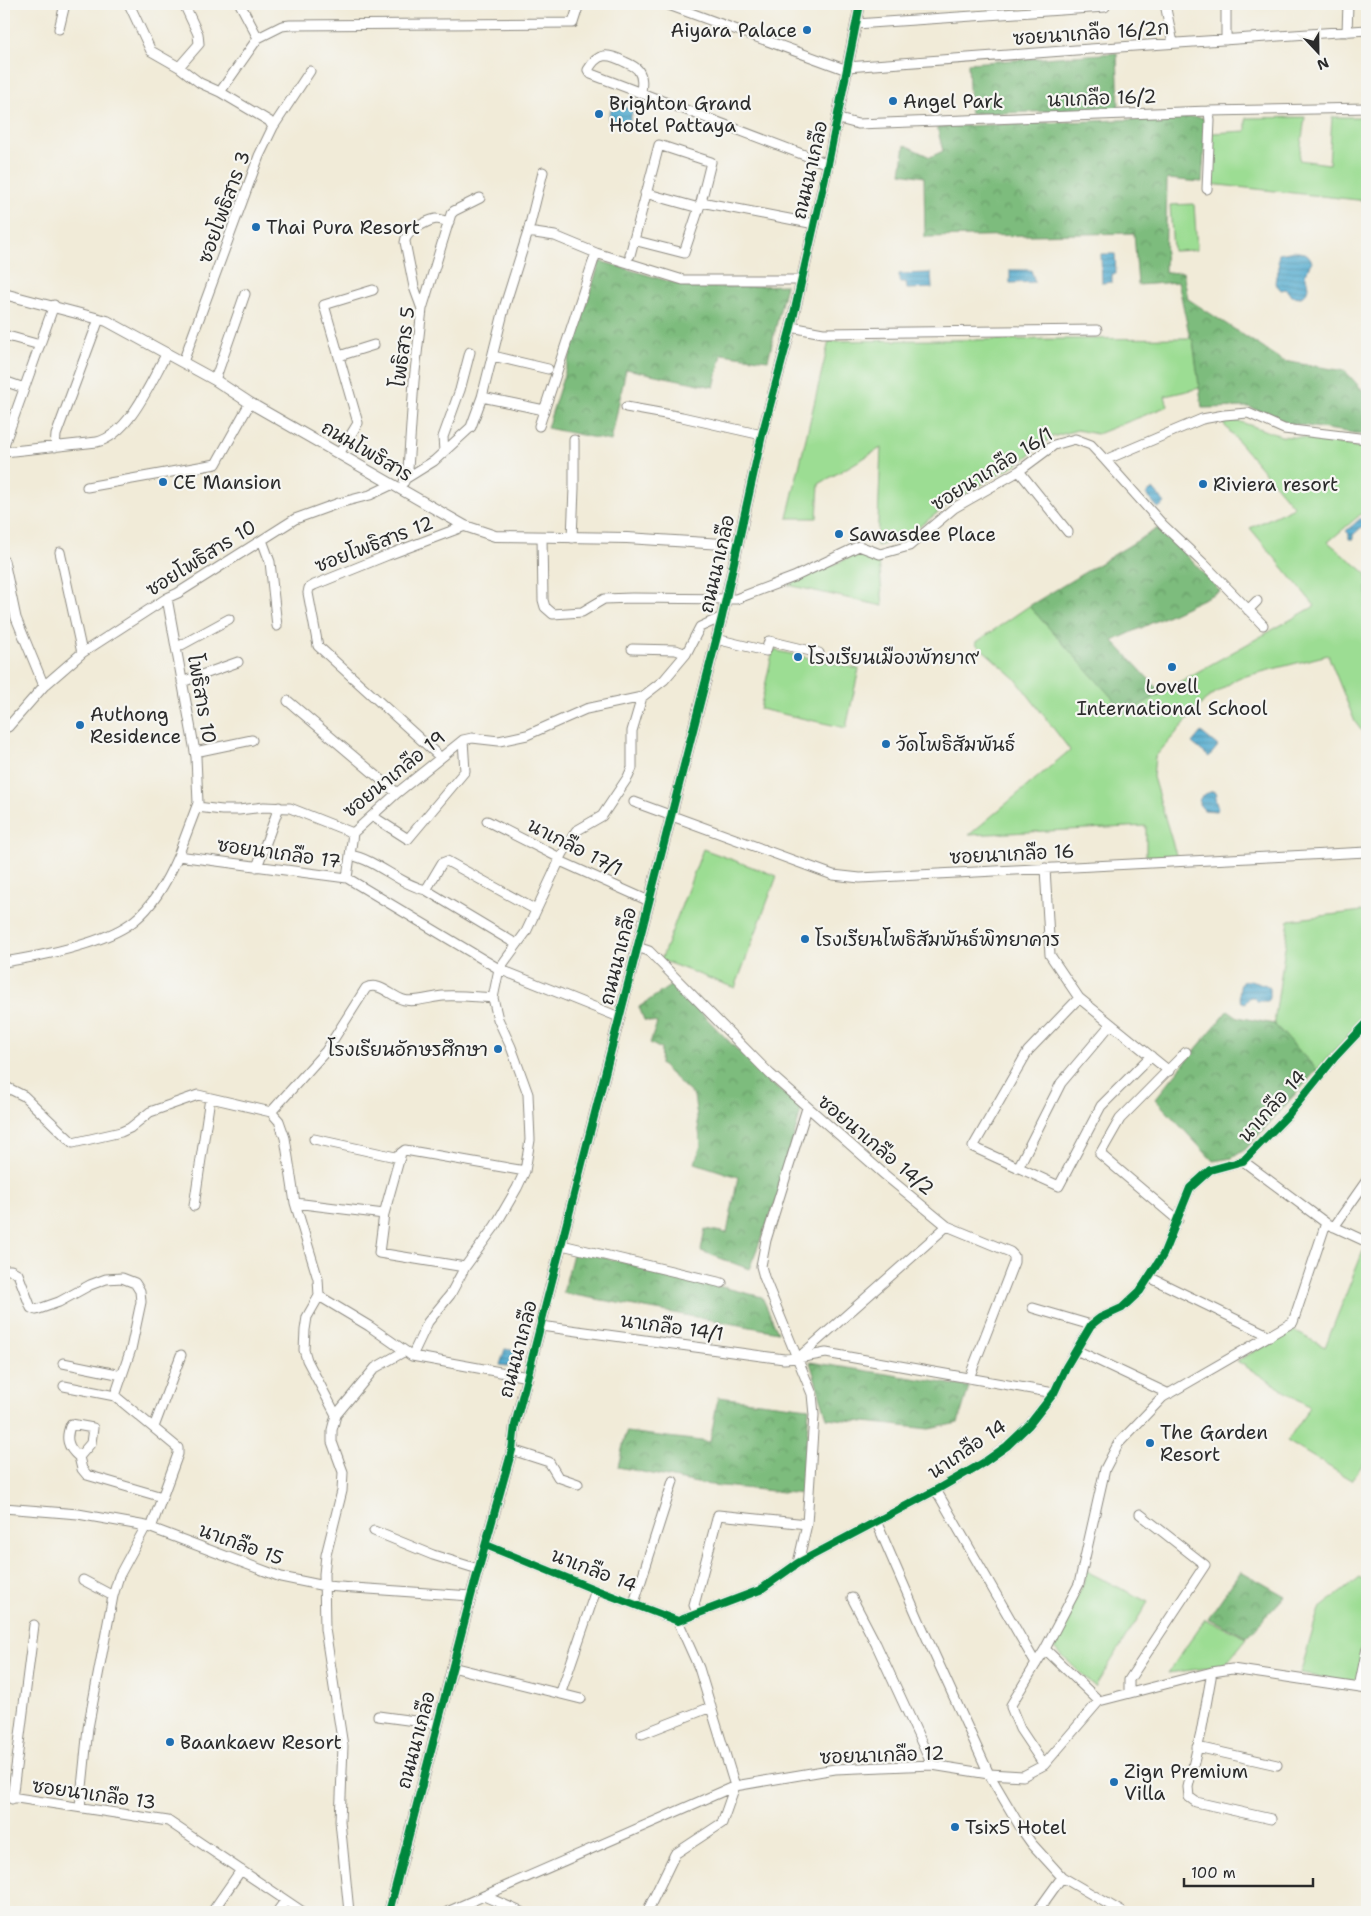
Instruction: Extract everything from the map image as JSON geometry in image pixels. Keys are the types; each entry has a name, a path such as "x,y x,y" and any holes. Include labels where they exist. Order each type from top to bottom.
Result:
{"street":[{"path":"59,29 65,4"},
{"path":"129,4 151,51 179,67 200,83 220,92 269,121 273,127"},
{"path":"179,67 199,44 198,34 184,4"},
{"path":"240,4 258,38"},
{"path":"220,92 258,38 290,24 573,23 579,4"},
{"path":"666,4 847,69"},
{"name":"ถนนนาเกลือ","path":"389,1912 452,1666 512,1450 515,1425 722,617 762,436 791,327 800,280 839,119 860,4"},
{"path":"1165,4 1173,43"},
{"path":"1226,4 1226,40"},
{"path":"1346,32 1348,4"},
{"path":"856,24 1106,7"},
{"name":"ซอยนาเกลือ 16/2ก","path":"847,69 1173,43 1367,30"},
{"path":"642,93 642,82 638,70 614,56 606,55 600,57 592,63 588,70 591,74 828,164"},
{"name":"ซอยโพธิสาร 3","path":"183,362 259,156 273,127 310,71"},
{"name":"นาเกลือ 16/2","path":"839,119 858,124 1209,110 1367,108"},
{"path":"1207,189 1209,110"},
{"path":"630,255 633,240 645,193 659,145 711,162 700,205 684,254 633,240"},
{"path":"405,479 434,461 471,427 482,397 505,305 528,232 543,172"},
{"path":"645,193 700,205 815,224"},
{"name":"โพธิสาร 5","path":"395,488 405,479 422,309 454,211 480,198"},
{"path":"422,309 414,287 404,242 405,237 409,232 436,220 449,222"},
{"path":"528,232 555,236 596,253 683,280 800,280"},
{"path":"539,426 596,253"},
{"path":"339,454 358,423 324,305 373,290"},
{"name":"ถนนโพธิสาร","path":"4,294 107,321 215,380 250,403 464,526 496,536 627,538 738,545"},
{"path":"215,380 245,294"},
{"path":"4,445 54,306"},
{"path":"56,447 56,435 100,319"},
{"path":"791,327 823,332 1097,330"},
{"path":"4,337 4,335 40,345"},
{"path":"340,356 374,345"},
{"path":"444,451 443,437 460,390 470,352"},
{"path":"4,452 97,442 111,437 122,428 139,404 167,353"},
{"path":"493,356 548,369"},
{"path":"4,381 24,388"},
{"path":"482,397 544,410"},
{"path":"87,487 216,464 250,403"},
{"path":"626,407 682,417 762,436"},
{"path":"1105,460 1202,419 1248,413 1284,429 1367,439"},
{"name":"ซอยนาเกลือ 16/1","path":"542,537 543,600 545,607 553,614 582,612 604,599 736,599 794,577 859,546 880,554 908,546 954,508 1019,470 1054,445 1076,439 1091,445 1163,525 1263,626"},
{"path":"572,538 574,440"},
{"path":"1019,470 1068,532"},
{"name":"ซอยโพธิสาร 10","path":"8,727 44,686 82,653 295,519 339,503 395,488"},
{"name":"ซอยโพธิสาร 12","path":"440,757 318,646 308,593 309,588 314,585 351,569 464,526"},
{"path":"262,540 270,562 277,626"},
{"path":"60,552 82,653"},
{"path":"4,561 16,618 44,686"},
{"name":"โพธิสาร 10","path":"168,598 195,752 199,798 197,807"},
{"path":"1248,610 1257,601"},
{"name":"ซอยนาเกลือ 19","path":"197,807 239,810 290,808 353,833 397,793 463,740 472,738 499,740 527,735 586,709 642,697 664,680 686,654 700,628 722,617"},
{"path":"176,648 229,618"},
{"path":"716,639 766,651 769,641 819,653"},
{"path":"632,649 676,650 686,654"},
{"path":"182,682 238,662"},
{"path":"349,1912 340,1821 343,1746 326,1639 326,1555 342,1491 343,1472 332,1442 332,1430 336,1415 375,1368 409,1354 428,1322 450,1295 465,1267 496,1226 525,1171 530,1140 528,1094 511,1047 498,1020 493,998 499,969 526,932 576,831 602,816 628,777 632,768 632,731 642,697"},
{"path":"288,701 397,793"},
{"path":"195,752 252,740"},
{"path":"372,816 408,840 465,771 463,740"},
{"name":"ซอยนาเกลือ 16","path":"634,802 833,875 860,878 1367,852"},
{"path":"4,962 64,950 99,938 134,921 153,902 172,870 197,807"},
{"path":"257,866 279,807"},
{"name":"นาเกลือ 17/1","path":"487,821 556,856 560,861 649,901"},
{"path":"347,878 353,833"},
{"path":"350,855 380,868 417,888 426,890 516,944"},
{"name":"ซอยนาเกลือ 17","path":"178,856 347,878 499,969 620,1017"},
{"path":"426,890 442,863 447,861 536,910"},
{"path":"1045,868 1050,955 1079,998 1169,1071"},
{"name":"ซอยนาเกลือ 14/2","path":"637,947 649,951 770,1074 807,1108 947,1226 1010,1252 1014,1258 968,1378"},
{"path":"271,1112 323,1056 369,986 376,987 406,1001 441,996 493,998"},
{"path":"1079,998 1028,1052 972,1147 1059,1186 1101,1106 1151,1056"},
{"name":"นาเกลือ 14","path":"486,1545 678,1621 760,1590 798,1564 983,1463 1007,1446 1029,1425 1054,1393 1066,1367 1092,1325 1100,1318 1122,1308 1140,1291 1163,1256 1190,1188 1210,1170 1242,1161 1288,1115 1335,1057 1367,1023"},
{"path":"1018,1168 1061,1083 1111,1024"},
{"path":"1178,1220 1100,1154 1120,1119 1186,1052"},
{"path":"4,1086 24,1096 73,1143 121,1132 130,1128 150,1112 198,1095 271,1112 279,1120 284,1138 295,1203 318,1279 319,1296 307,1317 304,1350 306,1360 336,1415"},
{"path":"194,1206 210,1098"},
{"path":"798,1564 807,1524 814,1415 812,1394 761,1266 766,1240 807,1108"},
{"path":"314,1139 400,1158"},
{"path":"465,1267 379,1253 384,1214 402,1153 405,1150 525,1171"},
{"path":"1242,1161 1330,1225 1367,1242"},
{"path":"1044,1765 1020,1729 1011,1704 1036,1664 1079,1584 1105,1469 1118,1444 1163,1397 1293,1322 1330,1225 1367,1180"},
{"path":"295,1203 384,1214"},
{"path":"798,1358 947,1226"},
{"path":"562,1245 722,1283"},
{"path":"4,1270 12,1270 18,1274 31,1308 36,1310 59,1302 90,1285 106,1279 122,1278 135,1283 140,1291 140,1302 134,1339 115,1396"},
{"path":"1149,1277 1270,1336"},
{"path":"319,1296 369,1326 409,1354 528,1377"},
{"path":"1033,1308 1092,1325"},
{"name":"นาเกลือ 14/1","path":"541,1326 784,1359 826,1353 1054,1393"},
{"path":"1076,1350 1169,1394"},
{"path":"154,1427 181,1355"},
{"path":"63,1363 122,1375"},
{"path":"64,1386 115,1396 178,1448 178,1454 149,1527 119,1576 113,1596 88,1728 80,1807"},
{"path":"512,1450 549,1462 558,1477 578,1484"},
{"path":"79,1457 82,1469 87,1475 162,1497"},
{"path":"634,1603 672,1481"},
{"path":"936,1490 1036,1664"},
{"name":"นาเกลือ 15","path":"4,1508 78,1514 149,1527 281,1577 325,1586 471,1596"},
{"path":"1129,1693 1129,1680 1205,1565 1140,1514"},
{"path":"697,1613 694,1605 718,1515 807,1524"},
{"path":"876,1521 989,1774 1032,1844 1062,1877 1122,1912"},
{"path":"374,1531 433,1555 478,1569"},
{"path":"83,1580 113,1596"},
{"path":"561,1692 596,1590"},
{"path":"852,1598 876,1644 932,1765"},
{"path":"648,1912 675,1854 722,1822 735,1786 699,1668 678,1621"},
{"path":"8,1798 34,1624"},
{"path":"1044,1649 1099,1700 1212,1672 1232,1669 1363,1688 1367,1648"},
{"path":"452,1666 561,1692 581,1699"},
{"path":"1212,1672 1188,1792 1192,1800 1271,1819"},
{"name":"ซอยนาเกลือ 12","path":"447,1912 735,1786 835,1769 932,1765 989,1774 1023,1776 1044,1765 1099,1700"},
{"path":"642,1734 711,1707"},
{"path":"378,1716 437,1724"},
{"path":"1198,1747 1277,1765"},
{"name":"ซอยนาเกลือ 13","path":"8,1798 168,1821 302,1912"},
{"path":"212,1912 241,1870"},
{"path":"1037,1912 1062,1877"},
{"path":"484,1896 521,1912"},
{"path":"277,1912 285,1900"}],"green space":[{"path":"1117,53 1119,109 970,114 968,63"},
{"path":"1305,117 1299,160 1329,164 1332,117 1363,117 1363,134 1367,135 1367,201 1210,184 1212,133 1246,131 1246,118"},
{"path":"1206,118 1202,182 1167,179 1165,273 1183,272 1188,299 1283,361 1345,371 1367,395 1367,435 1287,423 1249,407 1202,408 1193,340 1190,338 1178,282 1138,285 1134,233 925,237 924,177 901,173 905,145 930,157 943,151 937,127"},
{"path":"1194,204 1197,250 1173,251 1170,205"},
{"path":"600,261 692,288 786,285 768,360 722,354 714,387 626,369 611,441 547,428"},
{"path":"1190,338 1193,340 1200,388 1165,396 1168,406 1097,434 1077,430 1052,437 1023,460 949,504 903,539 877,546 881,448 819,484 817,518 787,518 829,341"},
{"path":"1220,420 1238,421 1281,436 1315,439 1367,449 1367,509 1328,542 1367,574 1367,738 1355,722 1328,655 1238,678 1205,700 1155,757 1153,777 1177,858 1146,856 1146,826 969,835 1070,750 1015,678 975,643 1029,606 1126,712 1315,606 1250,528 1294,507"},
{"path":"1160,527 1220,591 1113,641 1162,693 1126,713 1029,606"},
{"path":"857,554 879,560 883,606 788,585"},
{"path":"773,650 859,669 846,728 760,709"},
{"path":"703,849 777,876 735,988 661,960"},
{"path":"1362,911 1367,916 1367,1014 1317,1070 1274,1024 1289,920"},
{"path":"673,984 765,1078 802,1107 777,1199 749,1269 701,1251 705,1229 727,1233 738,1177 695,1163 701,1145 694,1096 660,1064 661,1049 650,1043 657,1023 644,1020 639,1007"},
{"path":"1228,1010 1238,1017 1274,1024 1317,1070 1246,1149 1232,1158 1213,1161 1155,1099"},
{"path":"574,1250 762,1297 778,1332 563,1293"},
{"path":"1363,1251 1367,1253 1367,1459 1351,1480 1287,1441 1310,1407 1237,1361 1292,1330 1325,1347"},
{"path":"810,1362 969,1387 958,1423 929,1429 827,1418"},
{"path":"718,1397 809,1408 803,1494 702,1484 618,1467 626,1432 710,1442"},
{"path":"1086,1571 1148,1602 1095,1687 1053,1647 1083,1584"},
{"path":"1241,1571 1285,1596 1247,1637 1208,1618"},
{"path":"1359,1578 1367,1583 1367,1684 1300,1674 1319,1609"},
{"path":"1205,1619 1247,1638 1224,1666 1168,1673"}],"water":[{"path":"613,103 633,110 628,126 608,119"},
{"path":"1294,251 1306,254 1312,261 1305,274 1308,284 1307,290 1301,297 1291,296 1286,289 1281,290 1275,283 1279,269 1279,254"},
{"path":"1101,254 1115,254 1116,274 1112,274 1112,282 1102,283"},
{"path":"1010,270 1031,270 1035,282 1010,283"},
{"path":"931,273 932,288 907,289 906,282 900,282 899,274"},
{"path":"1153,489 1165,503 1158,508 1146,494"},
{"path":"1361,518 1366,523 1353,535 1353,539 1349,539 1349,534 1346,531"},
{"path":"1201,732 1218,746 1209,757 1192,743"},
{"path":"1213,791 1217,794 1215,799 1218,809 1216,811 1204,810 1199,804 1200,798"},
{"path":"1250,980 1270,988 1270,998 1268,1001 1257,1001 1250,997 1245,1003 1242,1002 1239,995 1241,984"},
{"path":"505,1349 517,1351 512,1367 500,1365"}],"cycle path":[{"path":"389,1912 471,1596 512,1450 515,1425 722,617 762,435 791,327 828,164 860,4"},
{"path":"486,1545 678,1621 760,1590 798,1563 983,1463 1007,1446 1029,1425 1054,1393 1066,1367 1091,1325 1100,1318 1122,1308 1140,1291 1163,1255 1190,1188 1210,1170 1243,1161 1288,1115 1335,1057 1367,1023"}],"place":[{"name":"Aiyara Palace","path":"807,30"},
{"name":"Angel Park","path":"893,101"},
{"name":"Brighton Grand Hotel Pattaya","path":"599,114"},
{"name":"Thai Pura Resort","path":"256,227"},
{"name":"CE Mansion","path":"163,482"},
{"name":"Riviera resort","path":"1203,484"},
{"name":"Sawasdee Place","path":"839,534"},
{"name":"โรงเรียนเมืองพัทยา๙","path":"798,657"},
{"name":"Lovell International School","path":"1172,667"},
{"name":"Authong Residence","path":"80,725"},
{"name":"วัดโพธิสัมพันธ์","path":"886,744"},
{"name":"โรงเรียนโพธิสัมพันธ์พิทยาคาร","path":"805,939"},
{"name":"โรงเรียนอักษรศึกษา","path":"498,1049"},
{"name":"The Garden Resort","path":"1150,1443"},
{"name":"Baankaew Resort","path":"170,1742"},
{"name":"Zign Premium Villa","path":"1114,1782"},
{"name":"Tsix5 Hotel","path":"955,1827"}]}
